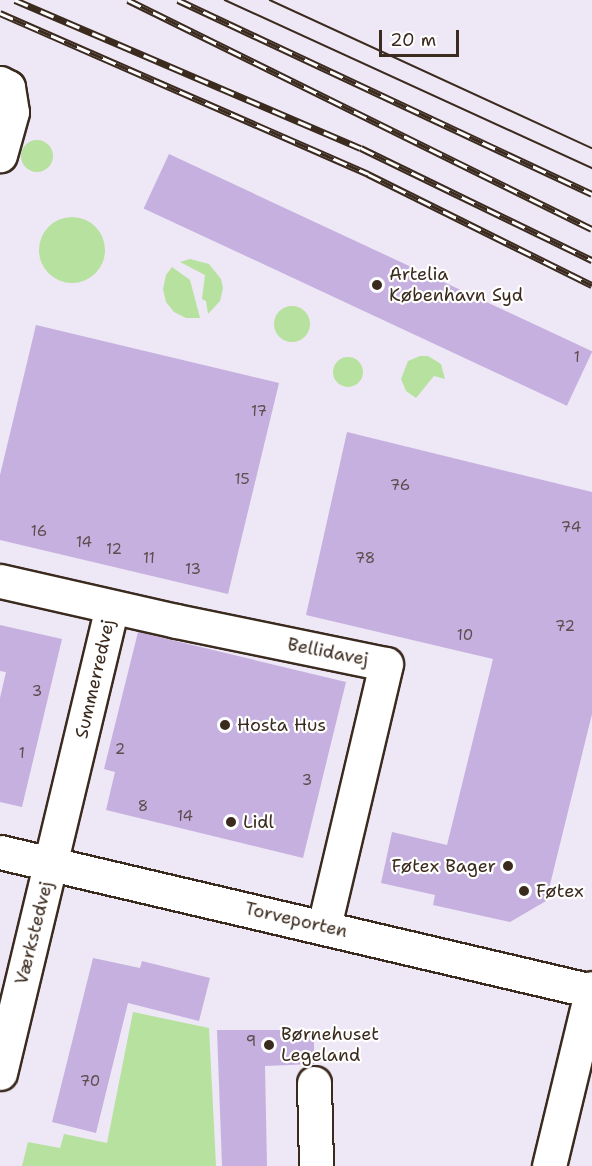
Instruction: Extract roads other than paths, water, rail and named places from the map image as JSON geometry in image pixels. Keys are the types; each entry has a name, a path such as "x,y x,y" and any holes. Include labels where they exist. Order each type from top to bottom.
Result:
{"street":[{"path":"0,83 8,87 12,112 0,155"},
{"name":"Summerredvej","path":"0,581 112,607 52,864"},
{"name":"Bellidavej","path":"112,607 386,664 324,926"},
{"name":"Torveporten","path":"0,852 592,990"},
{"name":"Værkstedvej","path":"0,1073 52,864"},
{"path":"549,1166 592,990"},
{"path":"314,1083 316,1166"}],"tram line":[{"path":"225,0 592,168"},
{"path":"270,0 592,148"}],"railway":[{"path":"15,0 361,148 592,260"},
{"path":"128,0 592,229"},
{"path":"178,0 592,194"},
{"path":"0,13 368,174 592,285"}],"place":[{"name":"Artelia København Syd","path":"377,285"},
{"name":"Hosta Hus","path":"225,725"},
{"name":"Lidl","path":"231,822"},
{"name":"Føtex Bager","path":"508,866"},
{"name":"Føtex","path":"524,891"},
{"name":"Børnehuset Legeland","path":"269,1045"}]}
